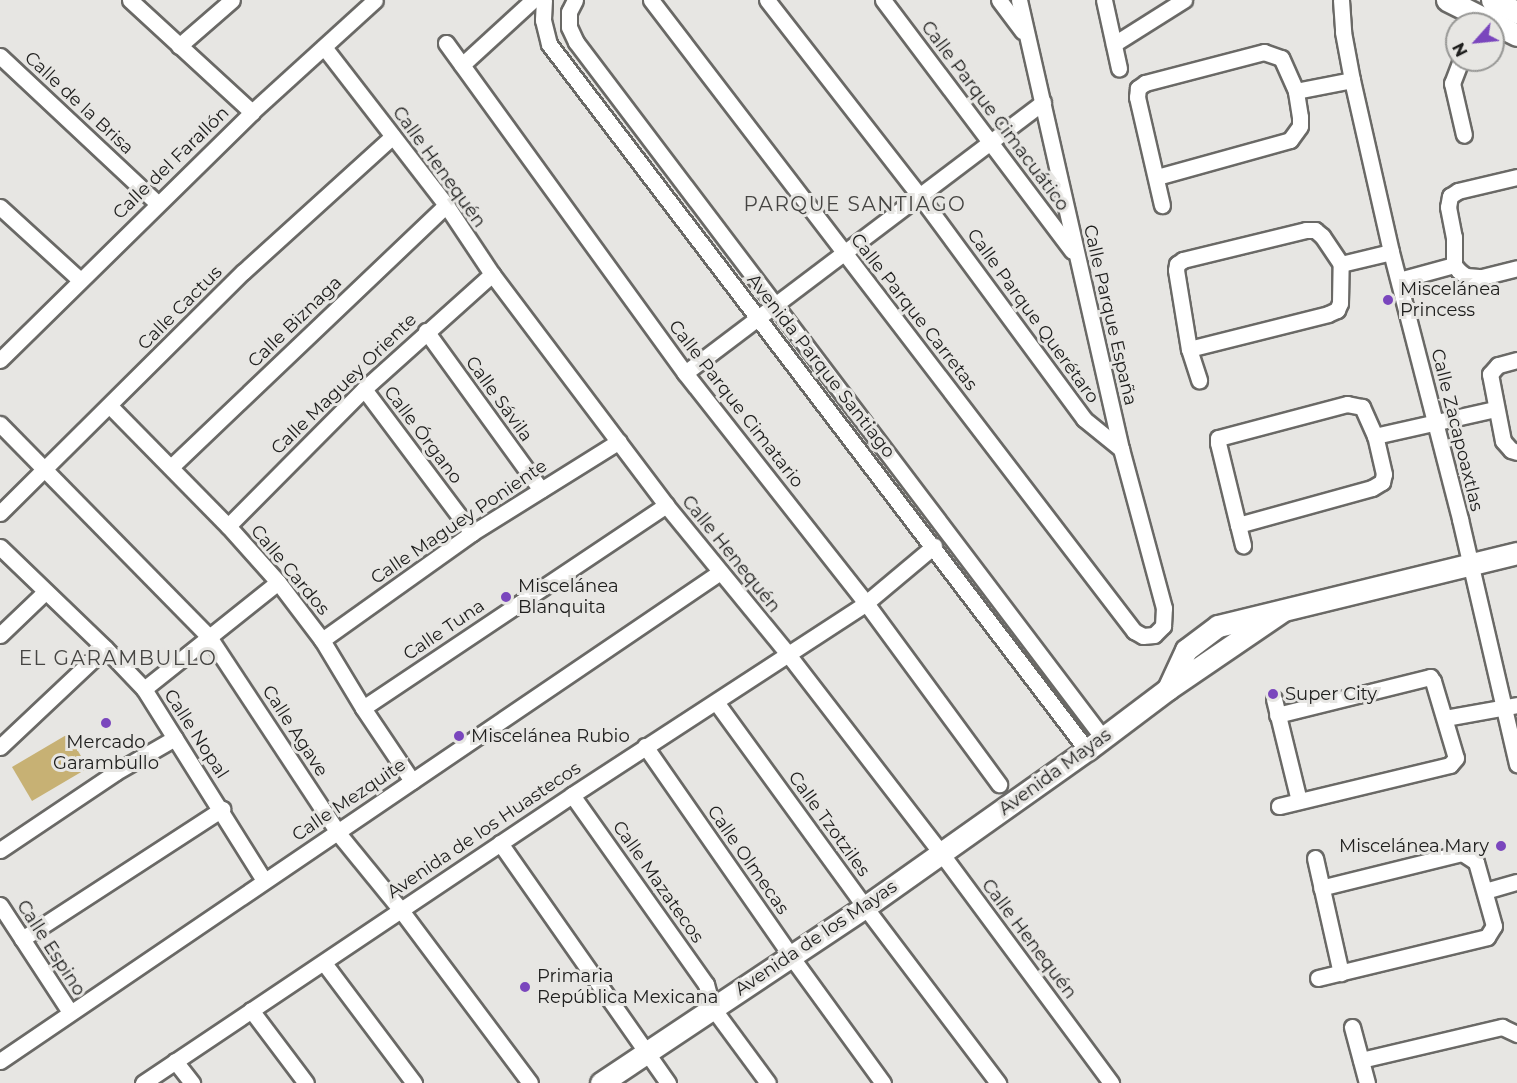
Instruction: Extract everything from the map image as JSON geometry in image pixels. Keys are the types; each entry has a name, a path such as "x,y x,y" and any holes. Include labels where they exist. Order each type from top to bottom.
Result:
{"street":[{"path":"130,0 252,112"},
{"path":"179,46 232,0"},
{"name":"Calle del Farallón","path":"0,360 157,203 252,112 375,0"},
{"path":"462,65 533,0"},
{"name":"Avenida Parque Santiago","path":"544,0 545,31 549,44 934,546 1095,744"},
{"name":"Avenida Parque Santiago","path":"574,0 569,12 569,27 576,42 774,305 1095,744"},
{"name":"Calle Parque Carretas","path":"651,0 1134,630 1143,636 1154,635"},
{"name":"Calle Parque Querétaro","path":"767,0 919,195 1084,419 1121,449"},
{"name":"Calle Parque Cimacuático","path":"883,0 1076,256"},
{"path":"999,0 1027,37"},
{"name":"Calle Parque España","path":"1019,0 1121,449 1164,608 1163,626 1154,635"},
{"path":"1104,0 1119,68"},
{"path":"1114,44 1184,0"},
{"name":"Calle Zacapoaxtlas","path":"1341,0 1342,32 1391,252 1510,706 1517,764"},
{"path":"1447,0 1479,12"},
{"name":"Calle Parque Cimatario","path":"446,43 686,373 866,603 999,784"},
{"name":"Calle Henequén","path":"324,47 446,205 492,274 666,506 787,653 941,853 1111,1083"},
{"path":"1157,177 1290,140 1300,126 1296,91 1281,58 1264,52 1141,85 1136,92 1162,205"},
{"name":"Calle de la Brisa","path":"0,56 157,203"},
{"path":"1456,72 1452,83 1464,135"},
{"path":"1296,91 1352,80"},
{"path":"686,373 1043,102"},
{"name":"Calle Cactus","path":"0,513 243,272 393,136"},
{"path":"1517,177 1458,191 1450,196 1448,207 1454,237 1454,265 1459,271 1472,278 1517,268"},
{"name":"Calle Biznaga","path":"171,467 446,205"},
{"path":"0,207 80,280"},
{"path":"1189,348 1337,310 1340,303 1341,264 1322,236 1315,230 1306,230 1180,262 1176,270 1189,348 1199,380"},
{"path":"1341,264 1391,252"},
{"path":"1399,280 1454,265"},
{"name":"Calle Maguey Oriente","path":"228,526 364,389 492,274"},
{"name":"Calle Sávila","path":"426,331 541,490"},
{"path":"1517,360 1498,365 1490,374 1503,441 1511,450 1517,452"},
{"name":"Calle Órgano","path":"364,389 472,532"},
{"path":"1238,525 1377,486 1382,482 1383,474 1375,436 1365,411 1352,403 1218,438 1238,525 1243,545"},
{"name":"Calle Cardos","path":"110,406 228,526 278,582 322,640 363,708 412,781"},
{"path":"1375,436 1495,409"},
{"name":"Calle Agave","path":"0,424 209,637 338,833 400,909 530,1083"},
{"name":"Calle Maguey Poniente","path":"322,640 472,532 619,441"},
{"name":"Calle Tuna","path":"363,708 666,506"},
{"name":"Avenida de los Huastecos","path":"143,1083 645,746 866,603 934,546"},
{"name":"Calle Nopal","path":"0,548 105,648 144,689 222,808 264,880"},
{"name":"Avenida Mayas","path":"941,853 1095,744 1168,689 1281,612 1517,554"},
{"name":"Calle Mezquite","path":"0,1060 720,572"},
{"path":"144,689 278,582"},
{"path":"0,635 45,592"},
{"path":"0,747 105,648"},
{"path":"1277,715 1424,676 1434,681 1456,758 1450,765 1279,806"},
{"path":"1274,699 1299,801"},
{"name":"Calle Tzotziles","path":"716,702 865,907 998,1083"},
{"path":"1445,718 1510,706"},
{"path":"0,850 116,772 175,738"},
{"name":"Calle Olmecas","path":"645,746 790,955 883,1083"},
{"name":"Calle Mazatecos","path":"572,795 706,984 712,1007 768,1083"},
{"path":"22,939 222,808"},
{"path":"500,843 668,1083"},
{"path":"1318,978 1487,937 1494,926 1476,862 1460,852 1321,888"},
{"name":"Avenida de los Mayas","path":"601,1083 865,907 941,853"},
{"path":"1315,858 1341,973"},
{"path":"1485,891 1517,882"},
{"name":"Calle Espino","path":"0,905 70,1012"},
{"path":"324,963 414,1083"},
{"path":"251,1010 306,1083"},
{"path":"1352,1027 1367,1083"},
{"path":"1360,1060 1502,1027 1517,1035"},
{"path":"175,1062 192,1083"}],"shaded area":[{"path":"68,734 88,768 32,801 12,767"}],"place":[{"name":"Miscelánea Princess","path":"1388,300"},
{"name":"Miscelánea Blanquita","path":"506,597"},
{"name":"Super City","path":"1273,694"},
{"name":"Mercado Garambullo","path":"106,723"},
{"name":"Miscelánea Rubio","path":"459,736"},
{"name":"Miscelánea Mary","path":"1501,846"},
{"name":"Primaria República Mexicana","path":"525,987"}],"district":[{"name":"PARQUE SANTIAGO","path":"855,204"},
{"name":"EL GARAMBULLO","path":"118,658"}]}
